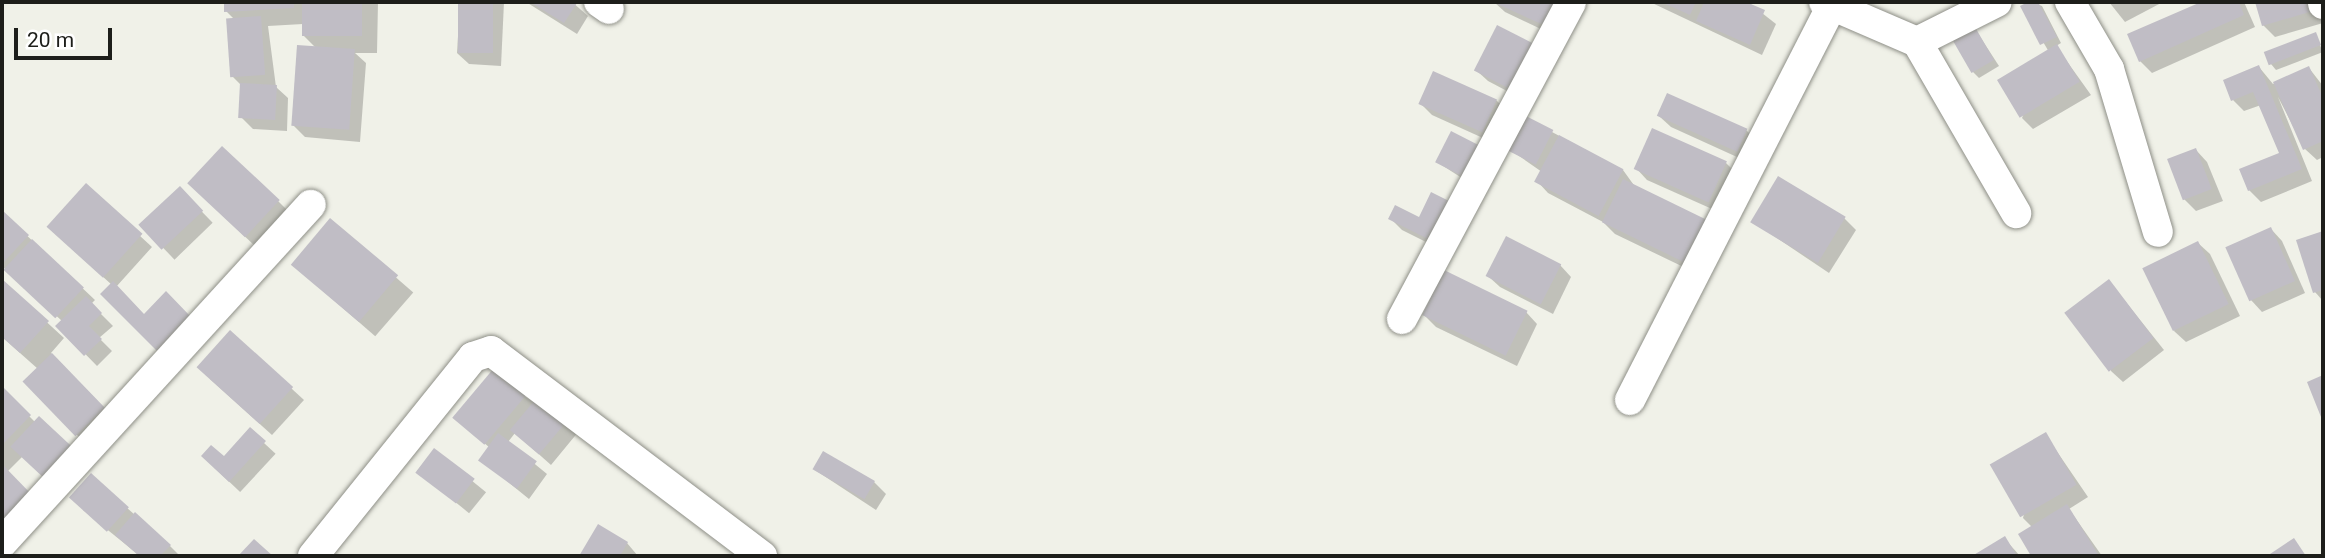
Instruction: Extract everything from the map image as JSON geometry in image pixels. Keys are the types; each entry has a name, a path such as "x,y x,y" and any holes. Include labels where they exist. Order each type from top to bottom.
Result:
{"street":[{"path":"1402,319 1571,2"},
{"path":"1917,42 1997,2"},
{"path":"2070,2 2109,69 2158,232"},
{"path":"1630,400 1828,4 1917,42 2016,212"},
{"path":"2,543 311,205"},
{"path":"313,556 473,357 491,351 762,556"}],"building":[{"path":"224,2 294,2 294,8 224,12"},
{"path":"302,2 362,2 362,36 302,36"},
{"path":"458,2 493,2 493,53 458,53"},
{"path":"530,2 575,2 577,3 564,23"},
{"path":"1493,2 1562,2 1550,28"},
{"path":"1661,2 1696,2 1690,15"},
{"path":"1704,2 1746,2 1765,10 1750,45 1696,21"},
{"path":"2028,2 2038,2 2057,37 2040,45 2020,6"},
{"path":"2201,2 2239,2 2244,15 2139,62 2127,34"},
{"path":"2255,2 2310,2 2313,11 2262,26"},
{"path":"261,16 265,75 230,77 226,18"},
{"path":"1497,25 1536,45 1513,90 1474,70"},
{"path":"1975,27 1994,60 1971,73 1952,40"},
{"path":"2316,32 2321,45 2269,65 2264,52"},
{"path":"2057,44 2080,82 2020,118 1997,80"},
{"path":"297,45 355,49 349,130 291,126"},
{"path":"2259,65 2302,169 2248,191 2239,169 2279,153 2253,92 2231,101 2223,80"},
{"path":"2309,66 2323,98 2323,141 2303,150 2273,82"},
{"path":"1433,71 1497,99 1482,132 1418,104"},
{"path":"240,83 277,85 275,120 238,118"},
{"path":"1667,93 1747,129 1737,152 1657,116"},
{"path":"1524,115 1553,130 1536,165 1506,150"},
{"path":"1652,128 1727,161 1709,202 1634,169"},
{"path":"1451,131 1486,149 1470,180 1435,162"},
{"path":"1559,135 1623,169 1599,216 1534,182"},
{"path":"222,146 280,200 245,237 187,183"},
{"path":"2196,148 2212,189 2183,200 2167,159"},
{"path":"1778,176 1846,217 1818,263 1750,222"},
{"path":"1623,179 1707,220 1686,263 1602,222"},
{"path":"86,183 142,234 103,278 47,227"},
{"path":"180,186 203,211 162,250 138,225"},
{"path":"1431,192 1457,205 1438,244 1388,219 1395,205 1419,217"},
{"path":"2,210 29,235 2,264"},
{"path":"330,218 398,275 359,322 291,265"},
{"path":"2271,227 2295,281 2249,301 2225,247"},
{"path":"2323,231 2323,290 2313,293 2296,240"},
{"path":"1506,236 1561,264 1541,304 1486,276"},
{"path":"32,239 84,287 55,318 3,270"},
{"path":"2198,241 2229,304 2173,331 2142,268"},
{"path":"1444,270 1528,311 1506,356 1422,315"},
{"path":"2,279 49,321 20,353 2,337"},
{"path":"2109,279 2154,338 2109,372 2064,313"},
{"path":"113,281 144,314 166,291 191,317 157,351 100,294"},
{"path":"86,296 102,313 89,326 102,339 84,356 55,326"},
{"path":"230,330 293,387 260,424 197,367"},
{"path":"52,353 105,408 75,436 23,381"},
{"path":"494,368 526,395 484,445 452,418"},
{"path":"2323,375 2323,422 2307,382"},
{"path":"2,386 31,415 2,445"},
{"path":"540,394 569,418 539,454 510,430"},
{"path":"39,416 76,451 48,481 10,447"},
{"path":"250,427 266,441 229,482 201,456 211,445 224,456"},
{"path":"2046,432 2076,485 2020,517 1990,464"},
{"path":"498,433 537,461 517,489 478,461"},
{"path":"434,448 475,479 456,503 415,473"},
{"path":"823,451 875,481 864,499 812,469"},
{"path":"2,464 35,498 2,524"},
{"path":"91,473 129,507 107,532 69,498"},
{"path":"2067,504 2099,556 2031,556 2018,534"},
{"path":"135,512 171,545 160,556 139,556 115,535"},
{"path":"598,524 628,542 620,556 579,556"},
{"path":"2005,536 2017,556 1972,556"},
{"path":"2294,538 2306,556 2267,556"},
{"path":"254,539 273,556 238,556"}]}
